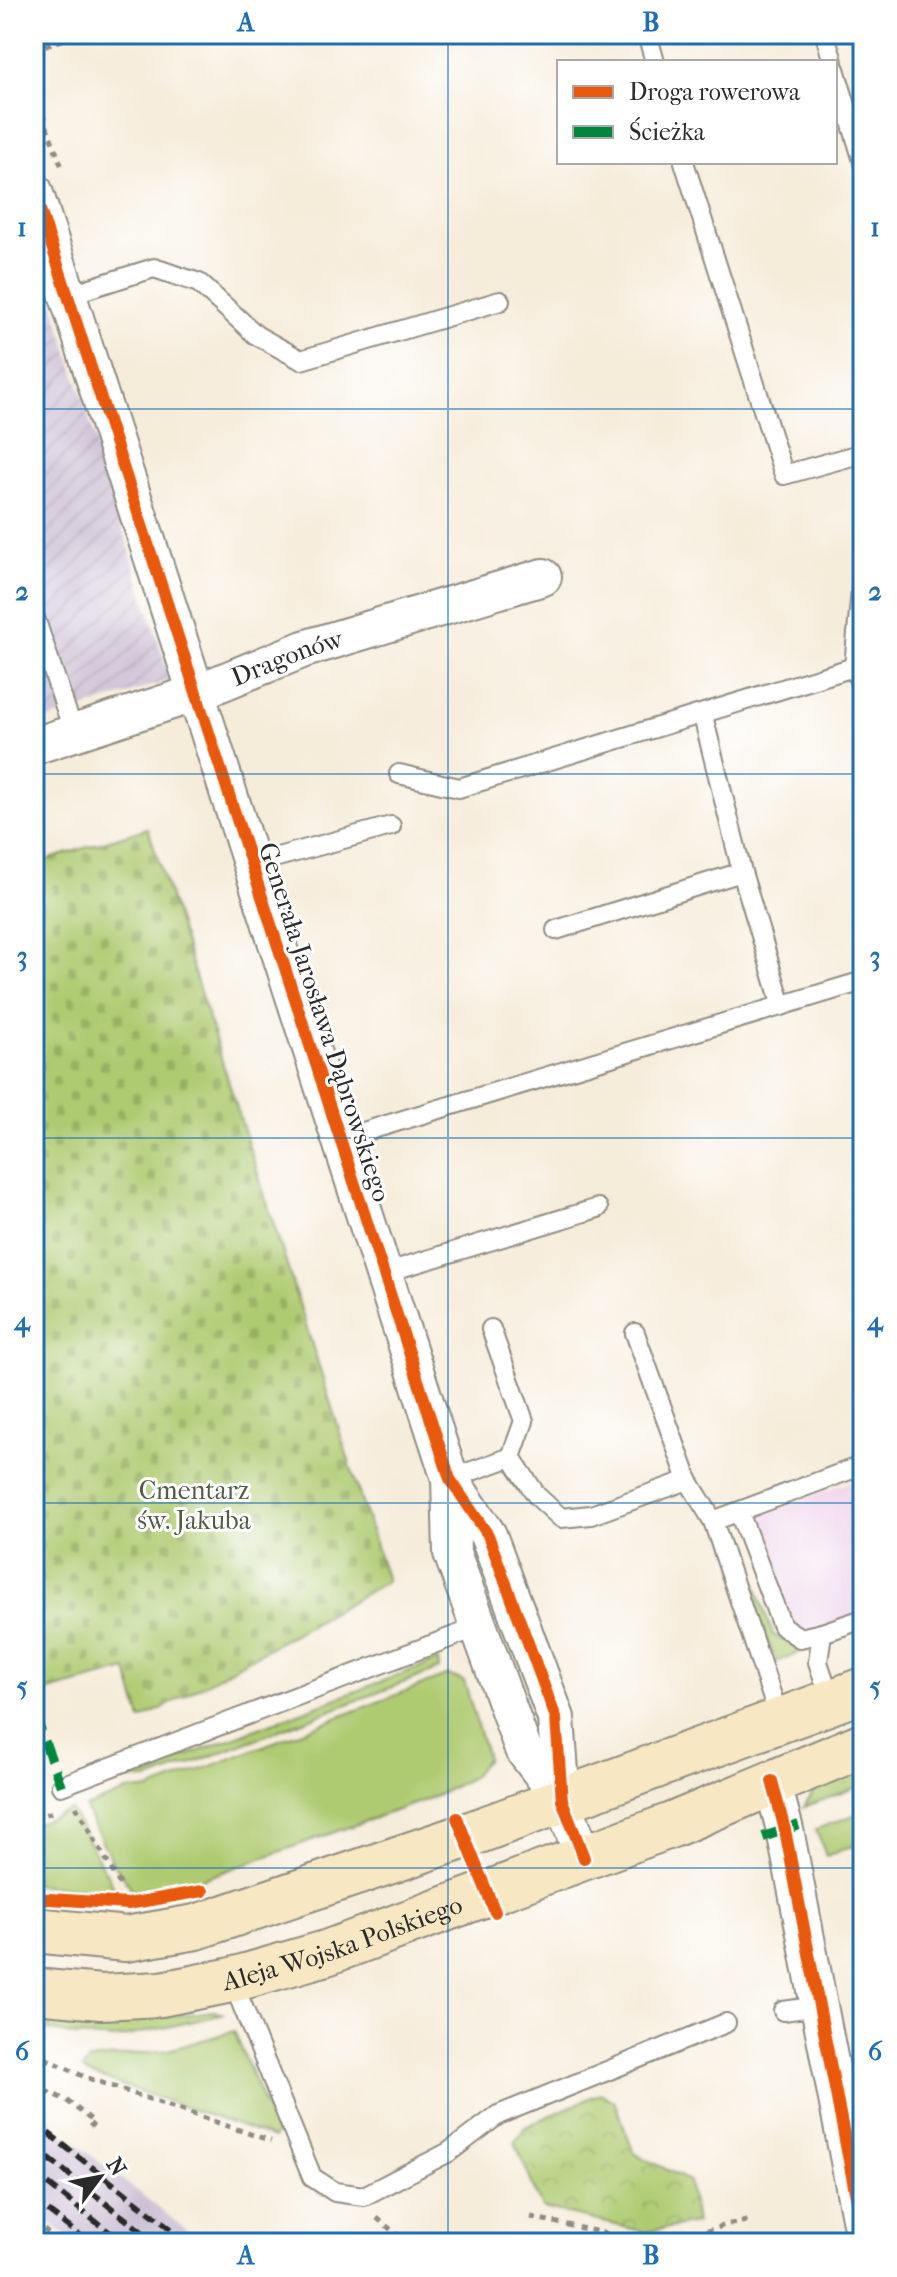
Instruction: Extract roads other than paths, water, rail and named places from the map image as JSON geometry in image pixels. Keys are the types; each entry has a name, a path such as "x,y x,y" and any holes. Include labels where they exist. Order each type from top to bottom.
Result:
{"main road":[{"path":"34,1930 126,1939 196,1927 562,1800 847,1696"},
{"name":"Aleja Wojska Polskiego","path":"34,1991 101,1997 161,1994 232,1980 326,1953 584,1858 863,1745"}],"street":[{"name":"Generała Jarosława Dąbrowskiego","path":"34,191 450,1479 452,1553 523,1749 562,1800"},
{"name":"Dragonów","path":"34,746 196,693 304,649 543,577"},
{"name":"Generała Jarosława Dąbrowskiego","path":"450,1479 488,1535 556,1718 562,1800 584,1858"},
{"path":"772,1781 863,2233"}],"lane":[{"path":"647,34 654,60"},
{"path":"825,34 832,60"},
{"path":"837,76 863,161"},
{"path":"685,164 784,475 863,453"},
{"path":"68,295 154,268 199,283 256,335 301,360 500,301"},
{"path":"863,567 854,667 863,692"},
{"path":"34,615 74,733"},
{"path":"399,774 459,788 703,716 854,667"},
{"path":"703,716 742,872 782,1006"},
{"path":"252,864 391,826"},
{"path":"556,930 742,872"},
{"path":"340,1139 863,981"},
{"path":"384,1273 598,1208"},
{"path":"491,1329 524,1421 511,1457"},
{"path":"635,1333 688,1480 713,1521 780,1720"},
{"path":"450,1479 511,1457"},
{"path":"511,1457 537,1496 561,1518 591,1515 688,1480"},
{"path":"713,1521 863,1465"},
{"path":"739,1512 782,1626 800,1638 863,1619"},
{"path":"61,1786 478,1627"},
{"path":"822,1633 818,1662 847,1696"},
{"path":"232,1980 312,2177 335,2192 364,2196 449,2152 498,2115 726,2023"},
{"path":"783,2011 819,2006"}],"railway":[{"path":"34,2122 189,2243"},
{"path":"34,2147 156,2243"},
{"path":"34,2173 123,2243"},
{"path":"34,2200 89,2243"}],"park label":[{"name":"Cmentarz św. Jakuba","path":"194,1505"}]}
